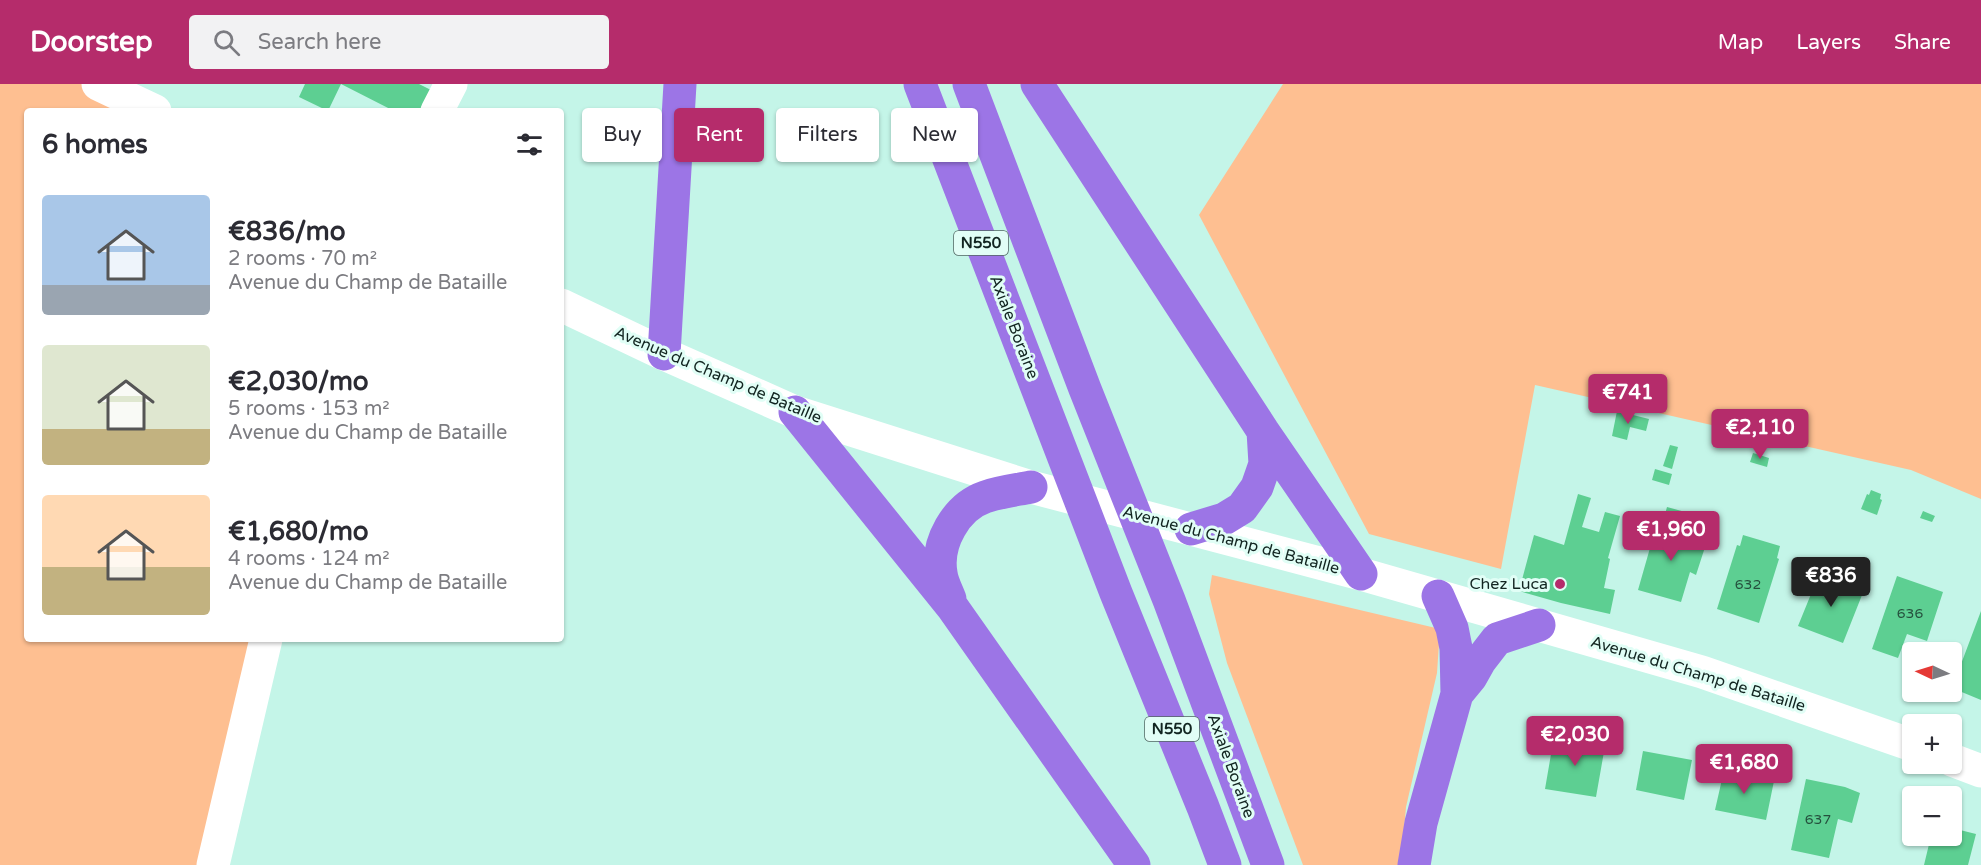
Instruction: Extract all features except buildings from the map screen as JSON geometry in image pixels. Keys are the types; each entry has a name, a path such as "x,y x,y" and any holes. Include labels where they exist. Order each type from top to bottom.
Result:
{"highway":[{"path":"664,354 680,84"},
{"name":"Axiale Boraine","path":"920,84 1116,593 1225,865"},
{"name":"Axiale Boraine","path":"969,84 1085,389 1169,600 1268,865"},
{"path":"1037,84 1263,431 1361,574"},
{"path":"795,412 953,608 1134,865"},
{"path":"1191,529 1224,519 1242,508 1257,487 1265,464 1263,431"},
{"path":"953,608 941,573 942,549 950,528 963,510 984,498 1031,487"},
{"path":"1414,865 1421,823 1457,694 1452,628 1438,596"},
{"path":"1457,694 1497,639 1539,625"}],"street":[{"path":"98,84 149,108"},
{"path":"439,108 451,84"},
{"name":"Avenue du Champ de Bataille","path":"564,306 795,412 1031,487 1361,574 1702,672 1902,742"},
{"path":"213,865 265,642"},
{"path":"1962,764 1981,771"}],"shaded area":[{"path":"0,84 98,84 149,108 24,108 24,642 265,642 213,865 0,865"},
{"path":"1283,84 1981,84 1981,499 1911,470 1535,385 1501,569 1369,534 1199,215"},
{"path":"1212,575 1440,629 1437,673 1406,807 1401,865 1303,865 1227,663 1209,594"}],"place":[{"name":"Chez Luca","path":"1560,584"}]}
